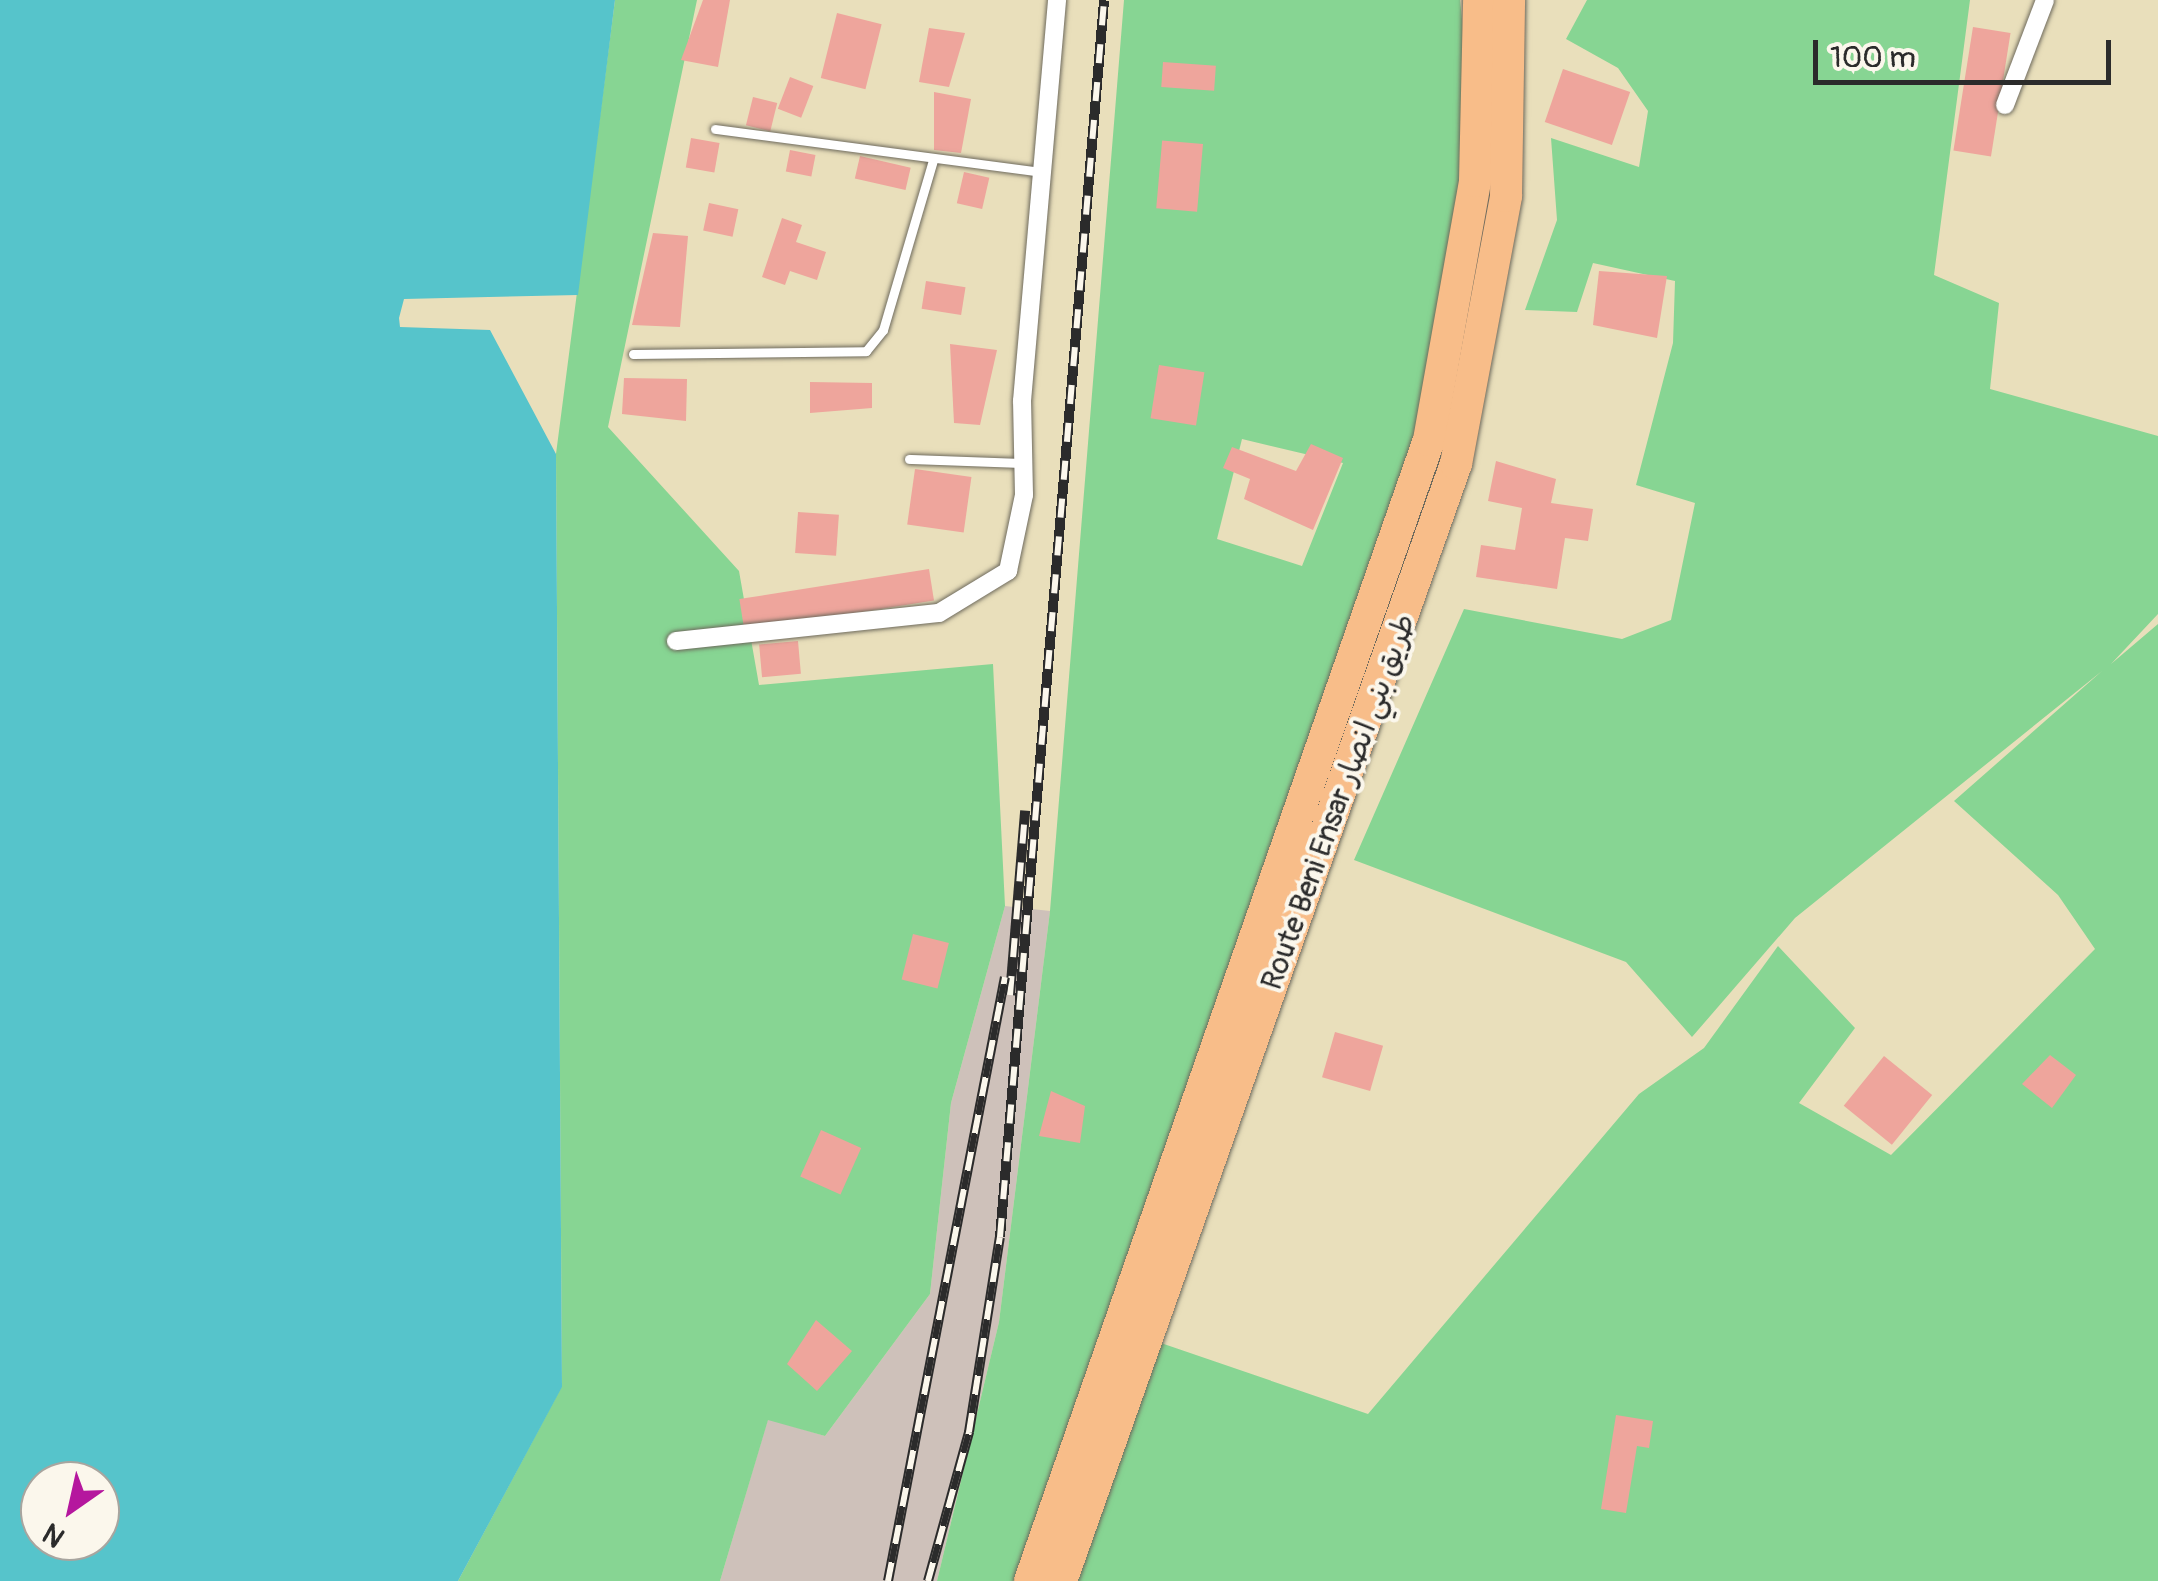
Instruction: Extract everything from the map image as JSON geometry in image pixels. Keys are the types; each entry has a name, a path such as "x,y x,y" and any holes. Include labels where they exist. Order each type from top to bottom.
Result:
{"highway":[{"name":"Route Beni Ensar طريق بني انصار","path":"1030,1581 1430,440 1475,181 1479,0"},
{"name":"Route Beni Ensar طريق بني انصار","path":"1061,1581 1456,464 1506,196 1509,0"}],"street":[{"path":"676,641 939,613 1008,571 1024,462 1040,172 1057,0"},
{"path":"2005,105 2045,0"}],"lane":[{"path":"715,130 1040,172"},
{"path":"633,354 866,351 883,330 933,160"},
{"path":"910,460 1024,462"}],"shaded area":[{"path":"1005,906 1050,911 999,1322 937,1581 720,1581 768,1419 825,1436 930,1294 951,1103"}],"green space":[{"path":"615,0 697,0 608,427 739,571 759,685 993,664 1005,906 951,1103 930,1294 825,1436 768,1420 720,1581 458,1581 562,1386 556,454"},
{"path":"1124,0 1460,0 1471,105 1421,426 1021,1581 937,1581 999,1322 1050,911","holes":["1242,439 1343,463 1302,566 1217,539"]},
{"path":"1587,0 1970,0 1934,275 1999,303 1990,389 2158,436 2158,614 2111,664 2158,624 2158,1581 1075,1581 1158,1342 1368,1414 1639,1094 1704,1048 1778,946 1855,1028 1799,1103 1891,1155 2095,949 2058,895 1954,801 2102,671 1795,918 1692,1037 1626,962 1354,860 1464,609 1622,639 1671,620 1695,503 1636,485 1673,343 1675,281 1593,263 1577,312 1525,310 1557,220 1551,138 1639,167 1648,111 1618,68 1566,39"}],"water":[{"path":"0,0 615,0 578,295 404,299 399,318 400,327 490,330 556,454 562,1387 458,1581 0,1581"}],"building":[{"path":"703,0 730,0 718,67 681,60"},
{"path":"837,13 882,24 865,89 821,78"},
{"path":"1973,27 2011,33 1991,156 1953,150"},
{"path":"929,28 965,33 949,87 919,82"},
{"path":"1163,62 1216,66 1214,91 1161,87"},
{"path":"1563,69 1630,92 1612,145 1545,122"},
{"path":"790,77 813,86 801,118 778,109"},
{"path":"934,92 971,99 961,153 934,150"},
{"path":"753,97 777,103 770,131 746,125"},
{"path":"691,138 720,143 714,173 686,168"},
{"path":"1162,140 1203,144 1197,212 1156,208"},
{"path":"790,150 816,155 811,177 786,172"},
{"path":"860,156 911,168 905,190 855,178"},
{"path":"964,172 989,178 982,209 957,203"},
{"path":"709,203 738,209 733,237 703,230"},
{"path":"782,218 802,225 796,242 826,252 817,280 790,271 785,285 762,277"},
{"path":"653,233 688,236 680,327 632,325"},
{"path":"1599,271 1667,276 1657,338 1593,325"},
{"path":"926,281 966,287 961,315 922,309"},
{"path":"950,344 997,350 980,425 954,423"},
{"path":"1159,365 1204,372 1196,426 1151,418"},
{"path":"624,378 687,379 686,421 622,414"},
{"path":"810,382 872,383 872,408 810,413"},
{"path":"1311,444 1343,458 1313,530 1244,499 1250,479 1223,468 1232,447 1296,471"},
{"path":"1496,461 1556,479 1551,503 1593,509 1588,541 1565,538 1557,589 1476,577 1481,545 1515,550 1522,508 1488,501"},
{"path":"915,469 971,477 964,532 907,524"},
{"path":"798,512 839,515 836,556 795,553"},
{"path":"929,569 934,601 744,631 739,599"},
{"path":"798,641 801,674 762,677 759,644"},
{"path":"913,934 949,943 938,989 902,980"},
{"path":"1335,1032 1383,1046 1370,1091 1322,1077"},
{"path":"2050,1055 2076,1075 2052,1108 2022,1084"},
{"path":"1884,1056 1932,1095 1892,1145 1844,1106"},
{"path":"1051,1091 1085,1106 1080,1143 1039,1136"},
{"path":"821,1130 861,1148 840,1194 800,1177"},
{"path":"816,1320 852,1351 817,1391 787,1364"},
{"path":"1616,1415 1653,1421 1649,1448 1637,1446 1626,1513 1601,1509"}],"railway":[{"path":"928,1581 969,1432 1000,1237 1104,0"},
{"path":"1010,995 1025,811"},
{"path":"888,1581 1005,977"}]}
